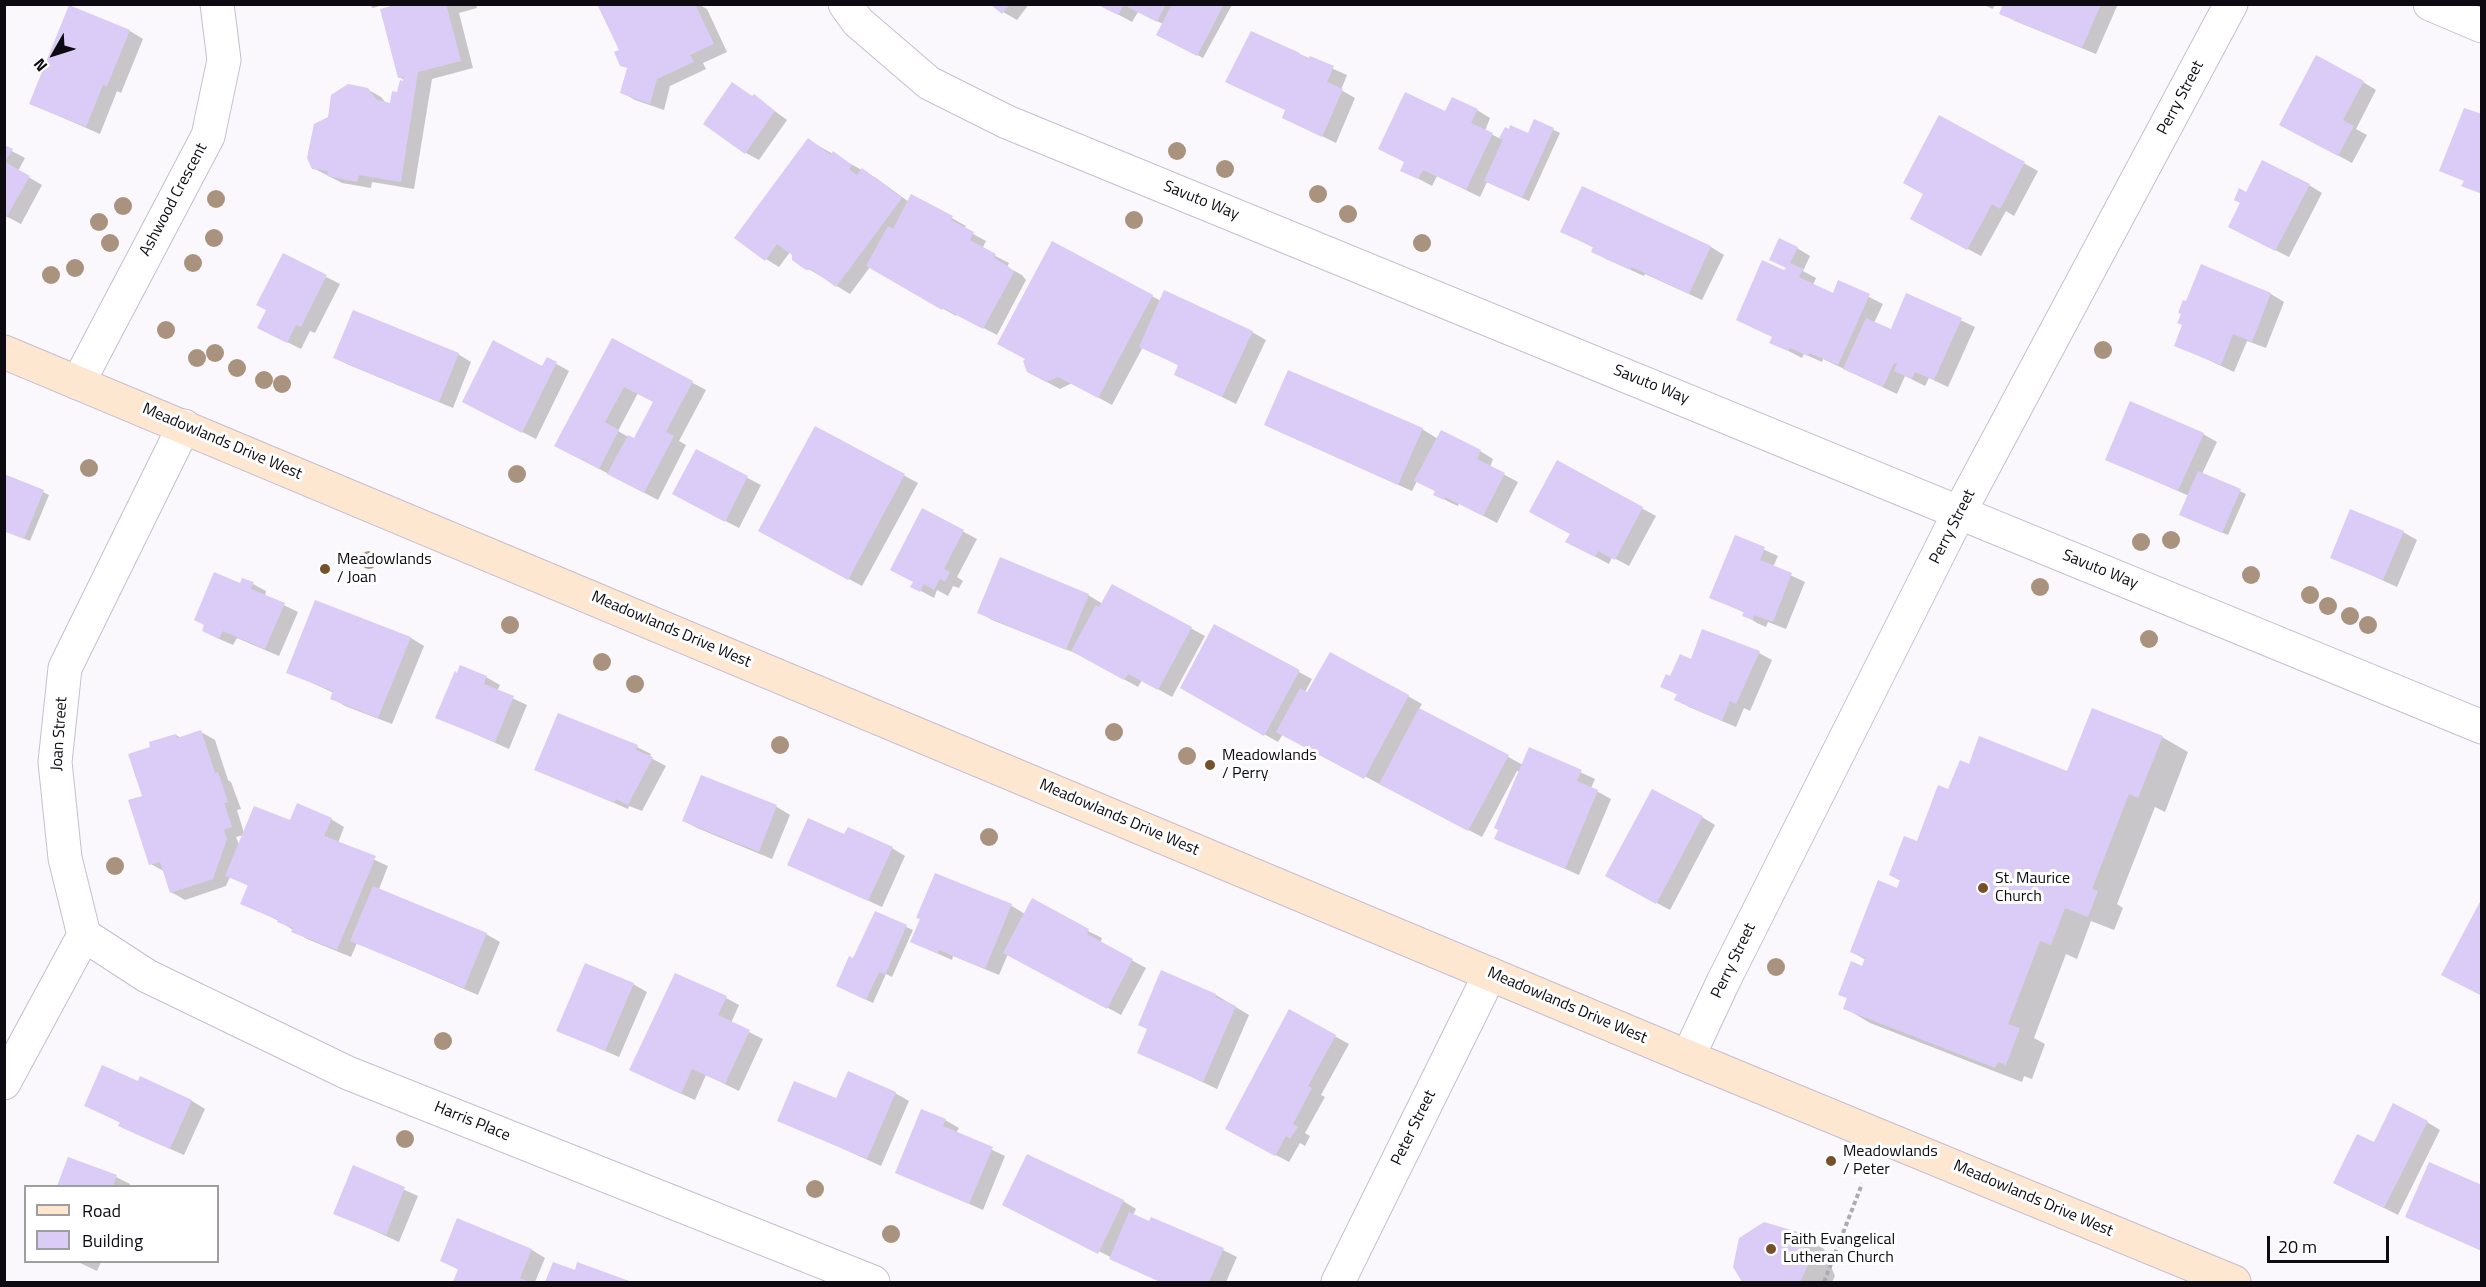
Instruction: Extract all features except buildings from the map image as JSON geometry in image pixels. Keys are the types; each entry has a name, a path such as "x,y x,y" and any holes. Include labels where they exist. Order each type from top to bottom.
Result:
{"main road":[{"name":"Meadowlands Drive West","path":"4,352 1688,1057 2234,1282"}],"street":[{"name":"Ashwood Crescent","path":"78,383 208,136 224,60 217,4"},
{"name":"Savuto Way","path":"845,4 858,22 929,82 1007,122 2481,727"},
{"name":"Perry Street","path":"1688,1057 1724,980 1960,512 2231,4"},
{"path":"2430,4 2481,26"},
{"name":"Joan Street","path":"84,935 65,858 55,762 65,668 184,426"},
{"path":"4,1083 84,935"},
{"name":"Harris Place","path":"84,935 147,976 348,1073 873,1282"},
{"name":"Peter Street","path":"1338,1282 1490,974"}],"path":[{"path":"1824,1282 1862,1184"}],"place":[{"name":"Meadowlands / Joan","path":"325,569"},
{"name":"Meadowlands / Perry","path":"1210,765"},
{"name":"St. Maurice Church","path":"1983,888"},
{"name":"Meadowlands / Peter","path":"1831,1161"},
{"name":"Faith Evangelical Lutheran Church","path":"1771,1249"}]}
